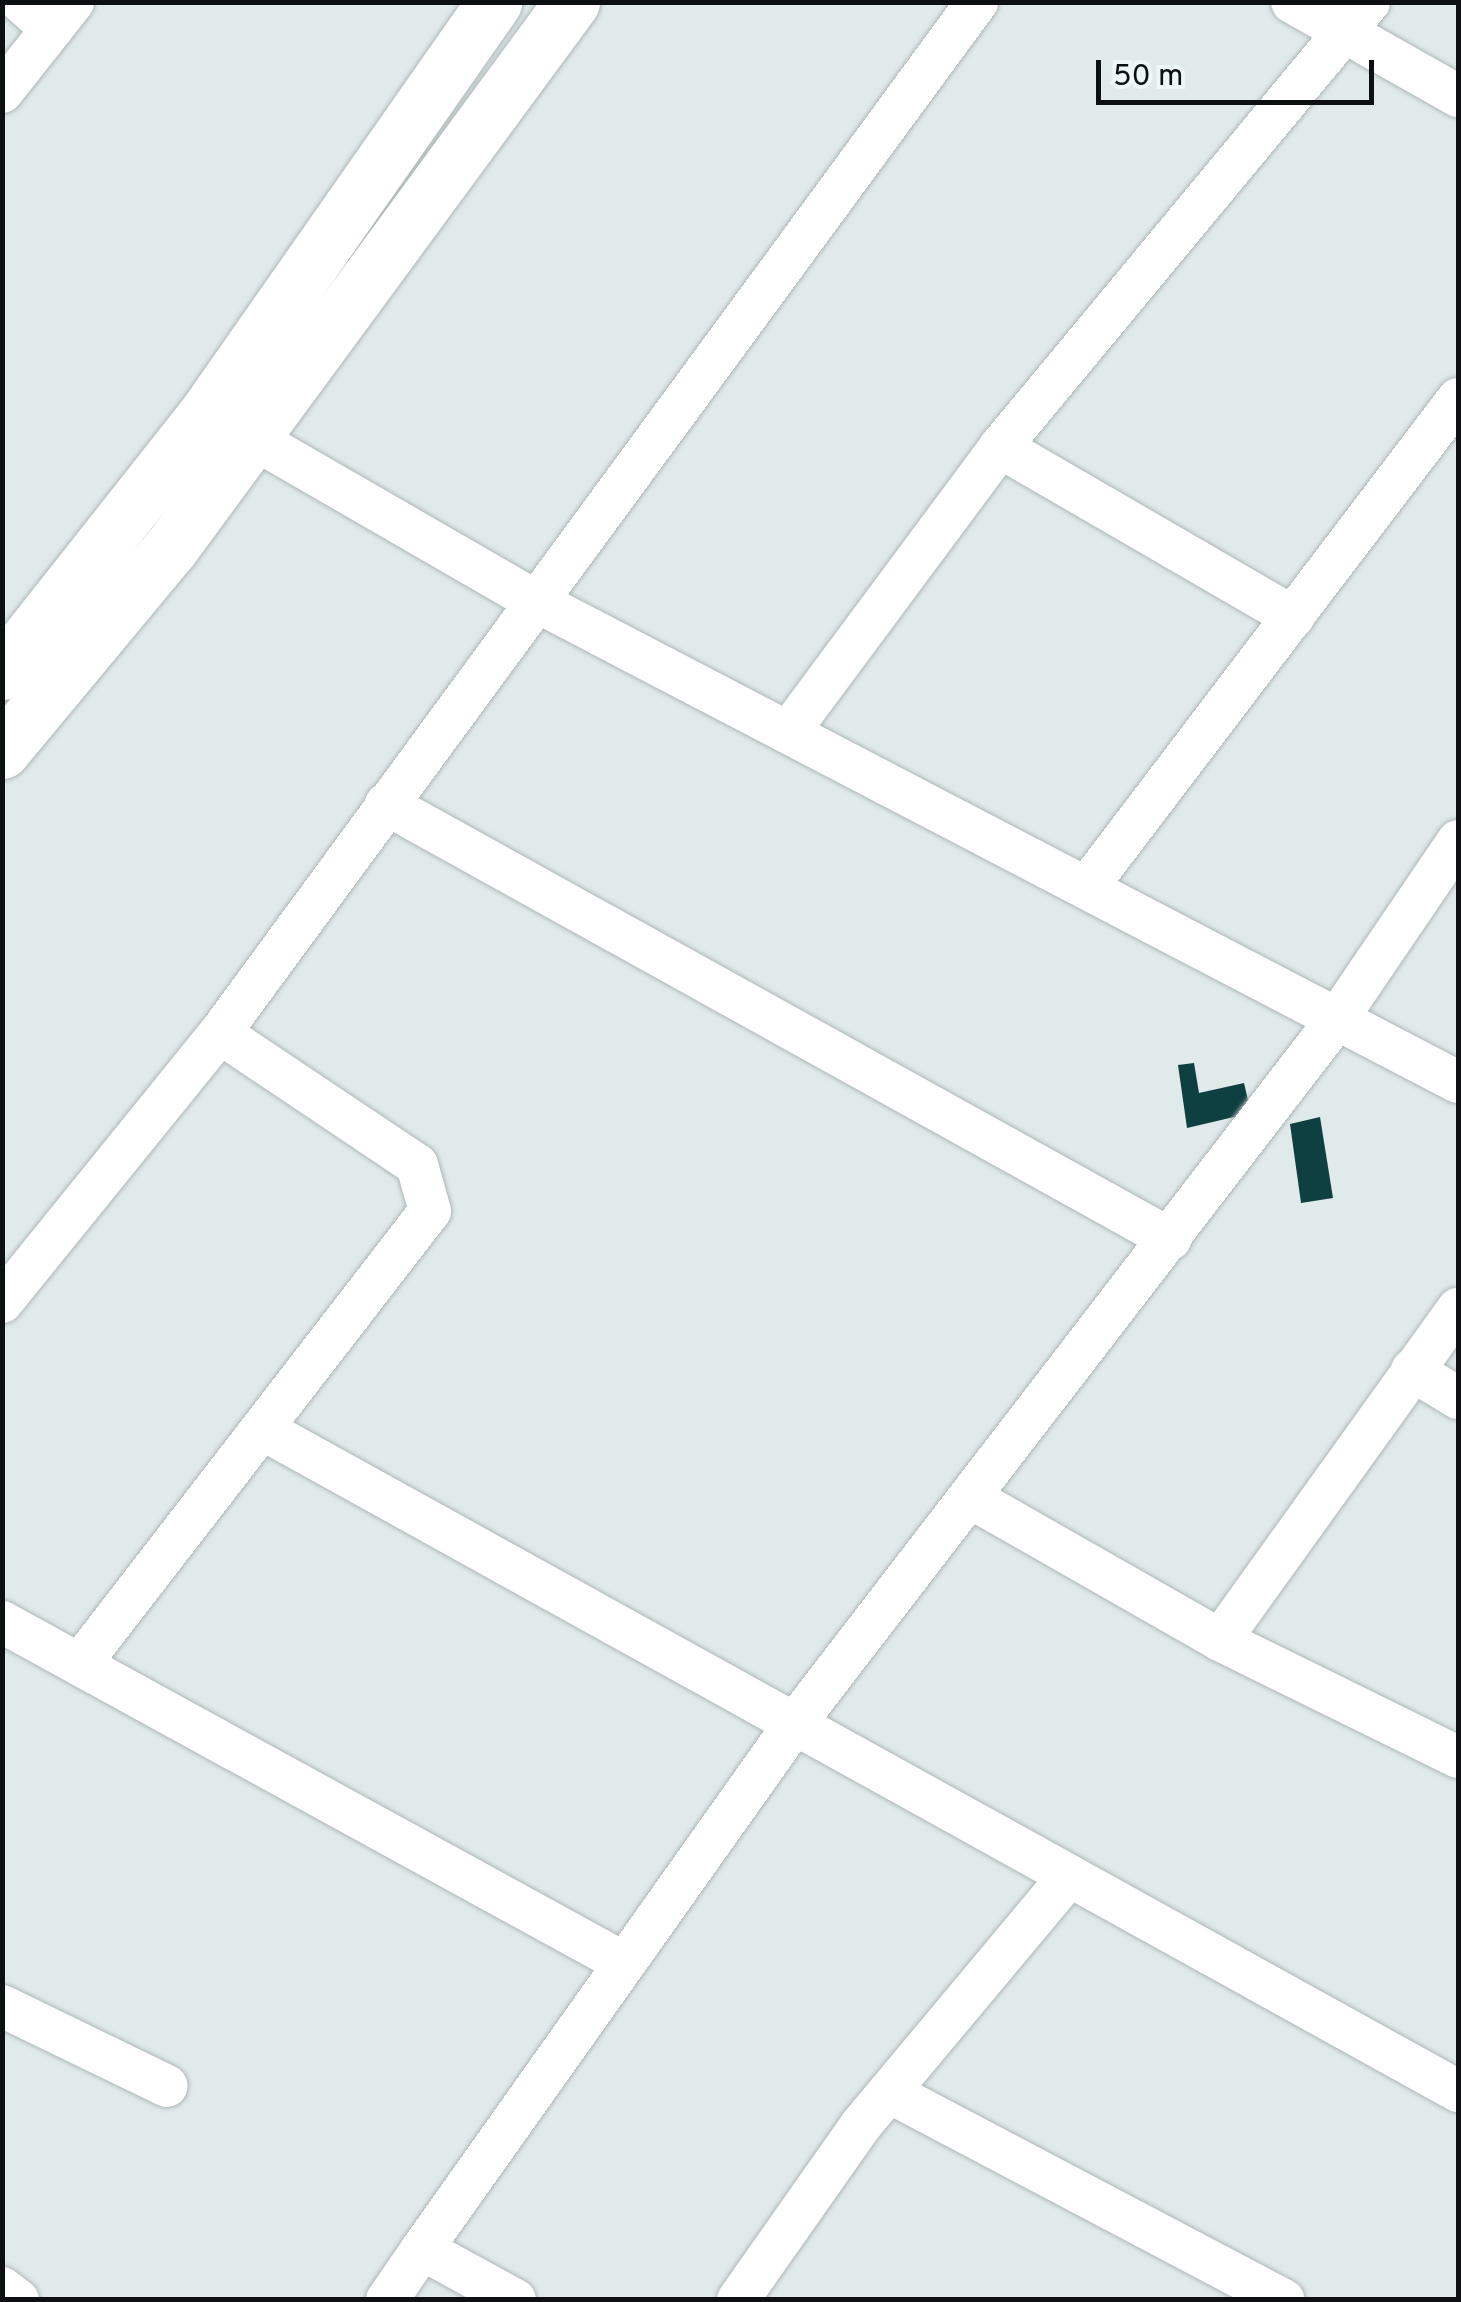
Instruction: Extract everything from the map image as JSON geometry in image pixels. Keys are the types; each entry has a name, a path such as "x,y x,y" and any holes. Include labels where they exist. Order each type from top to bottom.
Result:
{"street":[{"path":"2,751 170,549 230,425 494,2"},
{"path":"2,672 124,518 230,425 572,2"},
{"path":"2,1302 220,1033 532,598 978,2"},
{"path":"1292,2 1358,17 1458,96"},
{"path":"2,92 48,11"},
{"path":"790,730 1000,446 1358,17"},
{"path":"1087,887 1458,399"},
{"path":"230,425 532,598 1458,1082"},
{"path":"1000,446 1293,617"},
{"path":"124,518 170,549"},
{"path":"386,804 1170,1239"},
{"path":"388,2300 622,1962 792,1726 973,1499 1337,1018 1458,841"},
{"path":"80,1664 420,1228 432,1198 417,1165 220,1033"},
{"path":"1220,1640 1458,1309"},
{"path":"1412,1370 1458,1398"},
{"path":"264,1430 792,1726 1458,2091"},
{"path":"973,1499 1220,1640 1458,1757"},
{"path":"2,1622 622,1962"},
{"path":"738,2300 889,2092 1068,1878"},
{"path":"2,2006 167,2086"},
{"path":"889,2092 1283,2300"},
{"path":"422,2249 514,2300"},
{"path":"2,2288 18,2300"}],"building":[{"path":"1194,1063 1199,1093 1244,1083 1251,1113 1187,1128 1178,1065"},
{"path":"1320,1117 1333,1198 1301,1203 1290,1124"}]}
